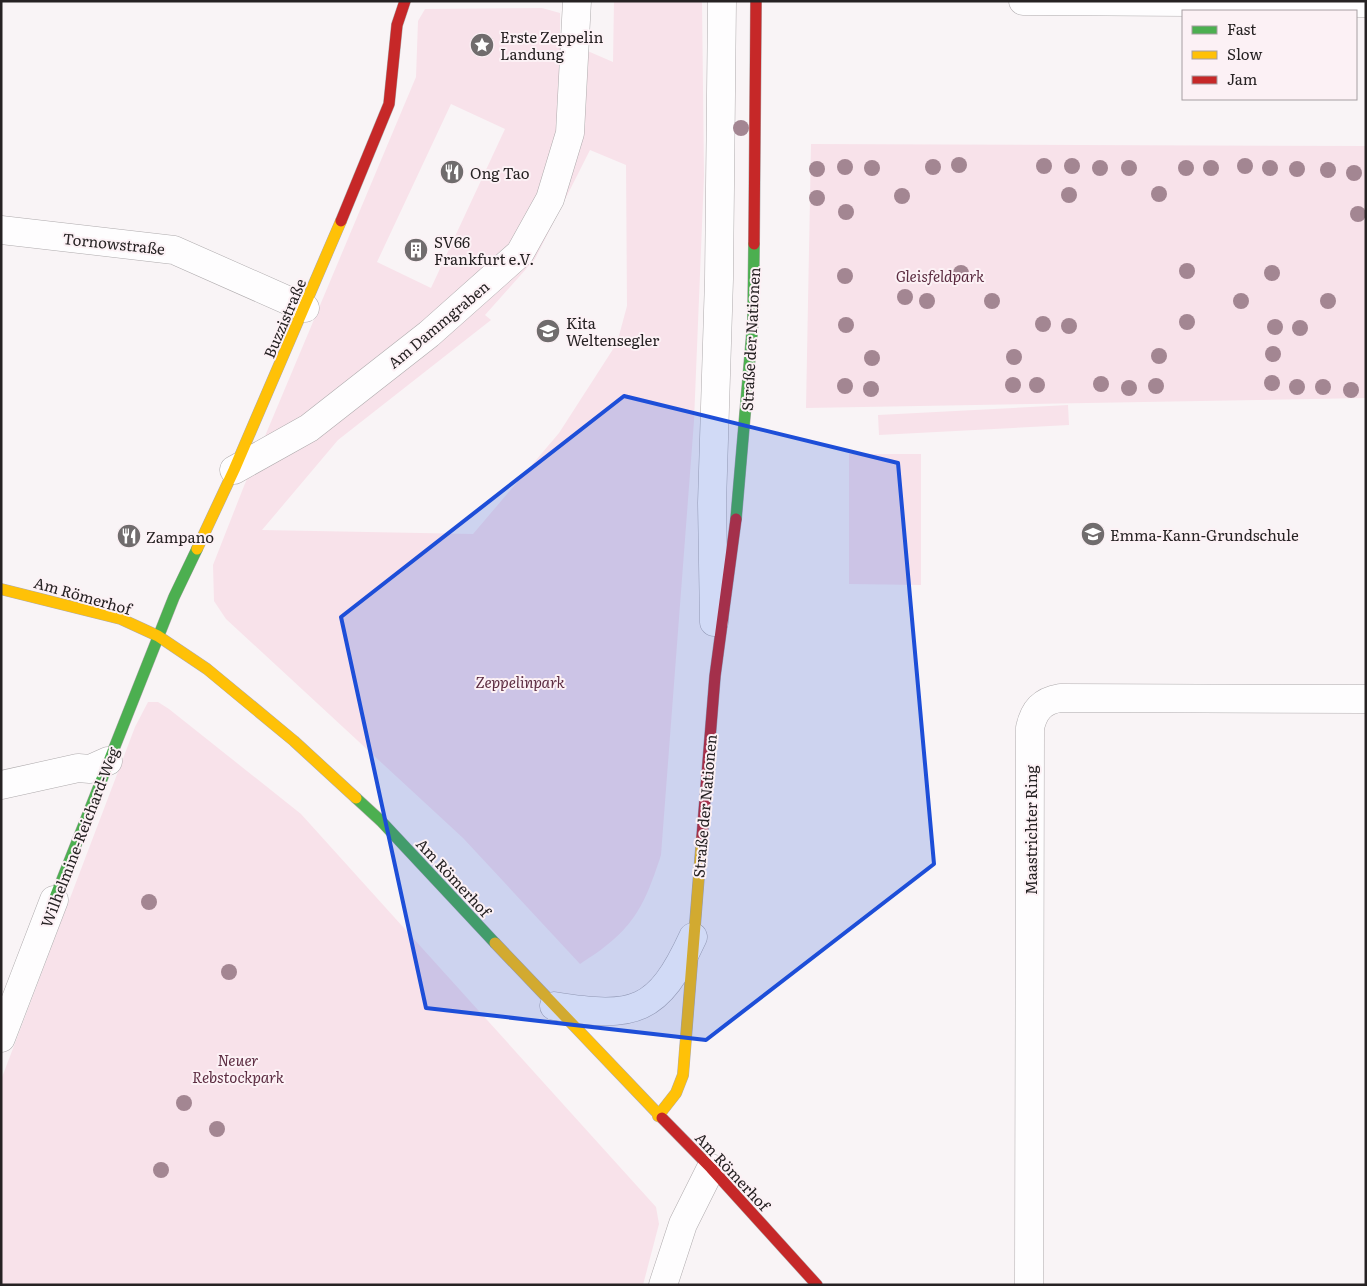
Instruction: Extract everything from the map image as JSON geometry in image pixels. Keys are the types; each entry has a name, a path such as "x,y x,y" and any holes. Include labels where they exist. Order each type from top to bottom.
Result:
{"street":[{"name":"Buzzistraße","path":"158,636 305,308 389,104 393,84 396,23 405,1"},
{"name":"Am Dammgraben","path":"234,470 310,428 429,334 520,253 550,199 570,133 577,1"},
{"name":"Straße der Nationen","path":"715,676 712,503 720,280 722,1"},
{"name":"Straße der Nationen","path":"658,1116 676,1093 683,1075 692,937 715,676 738,507 753,321 756,1"},
{"path":"1024,1 1366,3"},
{"name":"Tornowstraße","path":"1,230 174,250 305,308"},
{"name":"Am Römerhof","path":"1,589 121,619 158,636 207,669 294,741 381,821 658,1116 711,1168 817,1285"},
{"name":"Wilhelmine-Reichard-Weg","path":"1,1038 158,636"},
{"name":"Maastrichter Ring","path":"1029,1285 1030,738 1033,715 1040,706 1049,700 1060,698 1366,699"},
{"path":"1,785 78,768 90,769 108,761"},
{"name":"Straße der Nationen","path":"554,1006 605,1012 622,1011 641,1005 656,996 671,979 692,937"},
{"path":"663,1285 683,1224 711,1168"}],"highlighted area":[{"path":"624,396 898,463 934,864 706,1040 426,1008 341,617"}],"green space":[{"name":"Zeppelinpark","path":"614,1 702,1 704,176 694,421 661,855 648,891 633,918 612,941 580,964 463,838 226,619 214,601 213,565 244,486 416,77 418,21 425,9 542,8 560,13 560,39 613,62","holes":["451,104 505,129 431,288 377,262","590,150 626,165 627,306 617,343 559,433 473,534 262,530 338,440 491,320 485,315 535,259"]},
{"name":"Gleisfeldpark","path":"811,144 1366,146 1366,398 806,408"},
{"path":"1068,405 1069,425 879,435 878,415"},
{"path":"849,454 921,454 921,585 849,584"},
{"name":"Neuer Rebstockpark","path":"148,702 158,702 169,709 301,814 656,1207 659,1224 643,1285 1,1285 1,1080 135,727"}],"traffic: fast":[{"path":"736,519 753,321 754,244"},
{"path":"54,900 174,597 197,549"},
{"path":"356,798 381,821 495,943"}],"traffic: slow":[{"path":"197,549 234,470 341,221"},
{"path":"1,589 121,619 158,636 207,669 294,741 356,798"},
{"path":"658,1116 676,1093 683,1075 702,837"},
{"path":"495,943 662,1118"}],"traffic: jam":[{"path":"341,221 389,104 397,25 405,1"},
{"path":"754,244 756,1"},
{"path":"702,837 715,676 736,519"},
{"path":"662,1118 711,1168 817,1285"}],"place":[{"name":"Erste Zeppelin Landung","path":"482,45"},
{"name":"Ong Tao","path":"452,172"},
{"name":"SV66 Frankfurt e.V.","path":"416,250"},
{"name":"Kita Weltensegler","path":"548,331"},
{"name":"Emma-Kann-Grundschule","path":"1093,534"},
{"name":"Zampano","path":"129,536"}]}
